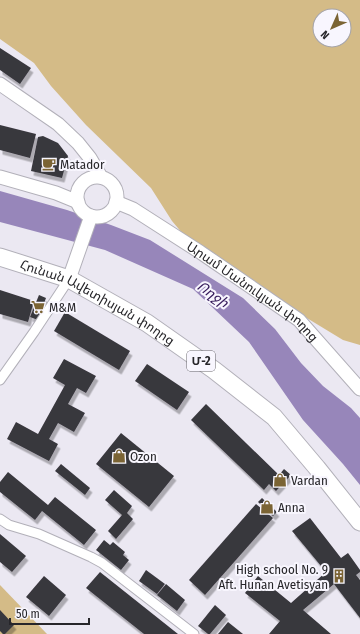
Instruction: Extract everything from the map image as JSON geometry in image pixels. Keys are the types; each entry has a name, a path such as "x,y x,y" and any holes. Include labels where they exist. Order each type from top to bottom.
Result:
{"highway":[{"name":"Հունան Ավետիսյան փողոց","path":"0,257 71,273 147,323 214,370 274,417 360,522"}],"street":[{"path":"0,84 58,124 78,142 90,158 95,178"},
{"path":"0,177 56,193 78,196"},
{"path":"95,178 108,181 116,192 116,198 113,207 101,216 91,217 83,212 80,207 78,196 83,183 95,178"},
{"name":"Արամ Մանուկյան փողոց","path":"113,207 133,209 200,252 299,320 360,390"},
{"path":"0,380 34,332 71,273 91,217"},
{"path":"0,519 9,525 38,534 92,557 102,563 194,634"}],"shaded area":[{"path":"0,0 360,0 360,345 343,340 264,292 189,241 172,221 151,188 86,125 51,86 34,63 0,39"},
{"path":"0,585 47,634 0,634"}],"water":[{"name":"Ողջի","path":"0,191 67,210 150,240 243,298 275,329 301,363 323,386 351,408 360,418 360,485 303,420 249,342 193,289 105,250 0,222"}],"building":[{"path":"0,48 31,68 20,84 0,70"},
{"path":"0,125 36,134 30,158 0,150"},
{"name":"Matador","path":"43,136 58,143 68,156 62,178 31,171 38,137"},
{"path":"0,290 34,301 28,322 0,314"},
{"name":"M&M","path":"39,295 46,298 38,320 30,317"},
{"path":"65,312 130,351 119,370 54,331"},
{"path":"64,359 96,376 86,393 77,388 68,404 85,413 74,432 58,423 49,439 58,444 49,461 7,439 16,422 38,434 65,385 53,378"},
{"path":"147,364 189,392 177,410 135,381"},
{"path":"206,404 279,475 284,469 291,475 276,491 269,484 264,490 191,420"},
{"path":"121,433 174,476 149,507 96,464"},
{"path":"61,464 90,488 85,495 55,471"},
{"path":"8,472 48,505 55,497 96,530 84,545 42,511 35,520 0,492 0,482"},
{"path":"114,490 132,506 127,513 133,519 116,539 108,531 122,515 105,500"},
{"name":"Anna","path":"262,498 277,512 273,516 258,502"},
{"path":"256,504 273,518 205,595 189,580"},
{"name":"High school No. 9 Aft. Hunan Avetisyan","path":"310,518 341,558 348,553 360,570 360,572 356,575 360,580 360,618 334,584 303,610 331,634 269,634 280,621 245,593 258,576 291,603 326,572 292,531"},
{"path":"0,534 26,556 12,572 0,562"},
{"path":"104,540 110,545 113,542 125,552 123,555 129,560 121,570 96,550"},
{"path":"146,570 165,584 157,594 139,581"},
{"path":"100,572 178,634 144,634 86,588"},
{"path":"44,576 66,595 49,616 26,597"},
{"path":"166,584 185,600 177,611 157,595"},
{"path":"215,605 226,615 210,634 208,634 198,626"},
{"path":"0,610 14,625 5,634 0,631"},
{"name":"High school No. 9 Aft. Hunan Avetisyan","path":"228,622 243,634 218,634"}],"place":[{"name":"Matador","path":"49,164"},
{"name":"M&M","path":"38,307"},
{"name":"Ozon","path":"119,456"},
{"name":"Vardan","path":"280,480"},
{"name":"Anna","path":"267,507"},
{"name":"High school No. 9 Aft. Hunan Avetisyan","path":"339,576"}]}
